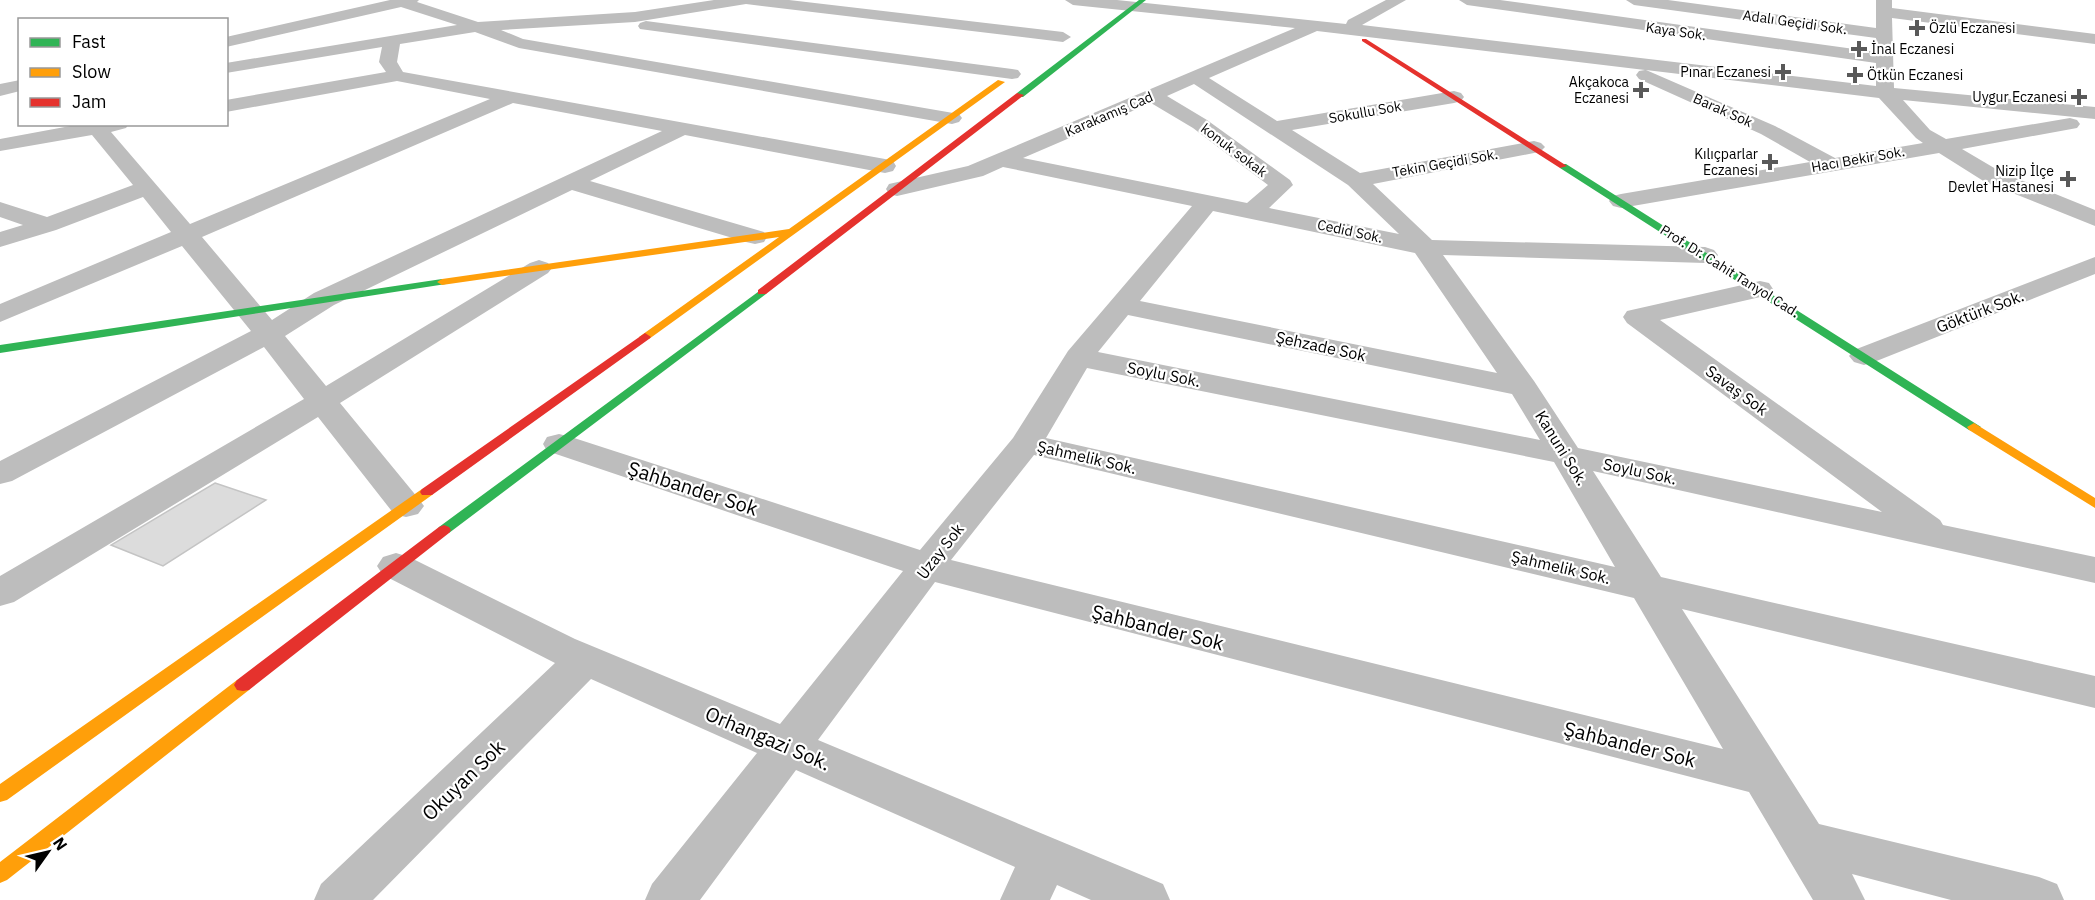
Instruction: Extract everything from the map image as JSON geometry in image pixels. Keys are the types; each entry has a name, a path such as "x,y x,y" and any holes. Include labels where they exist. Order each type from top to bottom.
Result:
{"main road":[{"path":"1091,17 1112,2"},
{"path":"0,874 396,566 860,218 1139,3"},
{"name":"Prof. Dr. Cahit Tanyol Cad.","path":"1358,31 1454,97 1760,289 2095,504"},
{"path":"1046,49 1068,34"},
{"path":"0,794 1017,71"},
{"path":"0,349 324,299 795,231 860,218"}],"street":[{"path":"469,25 635,17 744,0"},
{"path":"749,0 1068,34"},
{"path":"1073,0 1139,3 1886,93 2095,113"},
{"path":"1358,31 1398,0"},
{"name":"Kaya Sok.","path":"1467,0 1885,59"},
{"path":"1614,61 1616,0"},
{"name":"Adalı Geçidi Sok.","path":"1634,0 1884,34"},
{"path":"228,42 406,1 519,43 952,118"},
{"path":"2095,39 1884,6 1886,93 1923,134 1993,177 2095,219"},
{"path":"228,68 392,41 539,7"},
{"path":"1344,8 1358,31"},
{"path":"635,17 646,27 1017,71"},
{"name":"Karakamış Cad","path":"897,189 975,171 1316,26"},
{"path":"392,41 388,62 397,76"},
{"name":"Barak Sok","path":"1614,61 1768,130 1830,164"},
{"path":"228,106 397,76 885,166"},
{"name":"Kanuni Sok.","path":"1195,77 1356,180 1425,247 1523,387 1767,778 1840,900"},
{"path":"0,90 18,86"},
{"name":"konuk sokak","path":"1152,95 1200,124 1282,185 1252,212"},
{"path":"0,314 511,97"},
{"name":"Sokullu Sok","path":"1276,127 1454,97"},
{"name":"Hacı Bekir Sok.","path":"1621,201 1940,144 2095,120"},
{"path":"0,145 105,126 147,188 250,311 406,507"},
{"path":"0,474 268,334 324,299 682,129"},
{"name":"Tekin Geçidi Sok.","path":"1356,180 1534,147"},
{"name":"Cedid Sok.","path":"1000,160 1425,247 1705,255"},
{"path":"570,182 755,237"},
{"path":"0,240 147,188"},
{"name":"Uzay Sok","path":"670,900 927,566 1026,443 1078,357 1208,202"},
{"path":"0,209 47,225"},
{"name":"Göktürk Sok.","path":"1864,356 2095,265"},
{"path":"0,592 322,401 539,268"},
{"name":"Savaş Sok","path":"1760,289 1637,317 1938,536"},
{"name":"Şehzade Sok","path":"1120,305 1523,387"},
{"name":"Soylu Sok.","path":"1078,357 1566,455 2095,570"},
{"name":"Şahmelik Sok.","path":"1026,443 2095,692"},
{"name":"Şahbander Sok","path":"559,444 964,578 1767,778"},
{"name":"Orhangazi Sok.","path":"396,566 586,659 1145,900"},
{"name":"Okuyan Sok","path":"339,900 586,659"},
{"path":"1805,841 2039,900"},
{"path":"1025,900 1045,857"}],"building":[{"path":"215,483 266,500 163,566 111,545"}],"traffic: fast":[{"path":"1020,95 1143,0"},
{"path":"1563,166 1974,427"},
{"path":"0,349 442,282"},
{"path":"444,530 762,292"}],"traffic: slow":[{"path":"645,337 1001,82"},
{"path":"442,282 790,232"},
{"path":"1974,427 2095,504"},
{"path":"0,794 427,492"},
{"path":"0,874 243,685"}],"traffic: jam":[{"path":"1364,40 1563,166"},
{"path":"762,292 1020,95"},
{"path":"427,492 645,337"},
{"path":"243,685 444,530"}],"place":[{"name":"Özlü Eczanesi","path":"1917,28"},
{"name":"İnal Eczanesi","path":"1859,49"},
{"name":"Pınar Eczanesi","path":"1783,72"},
{"name":"Ötkün Eczanesi","path":"1855,75"},
{"name":"Akçakoca Eczanesi","path":"1641,90"},
{"name":"Uygur Eczanesi","path":"2079,97"},
{"name":"Kılıçparlar Eczanesi","path":"1770,162"},
{"name":"Nizip İlçe Devlet Hastanesi","path":"2068,179"}]}
